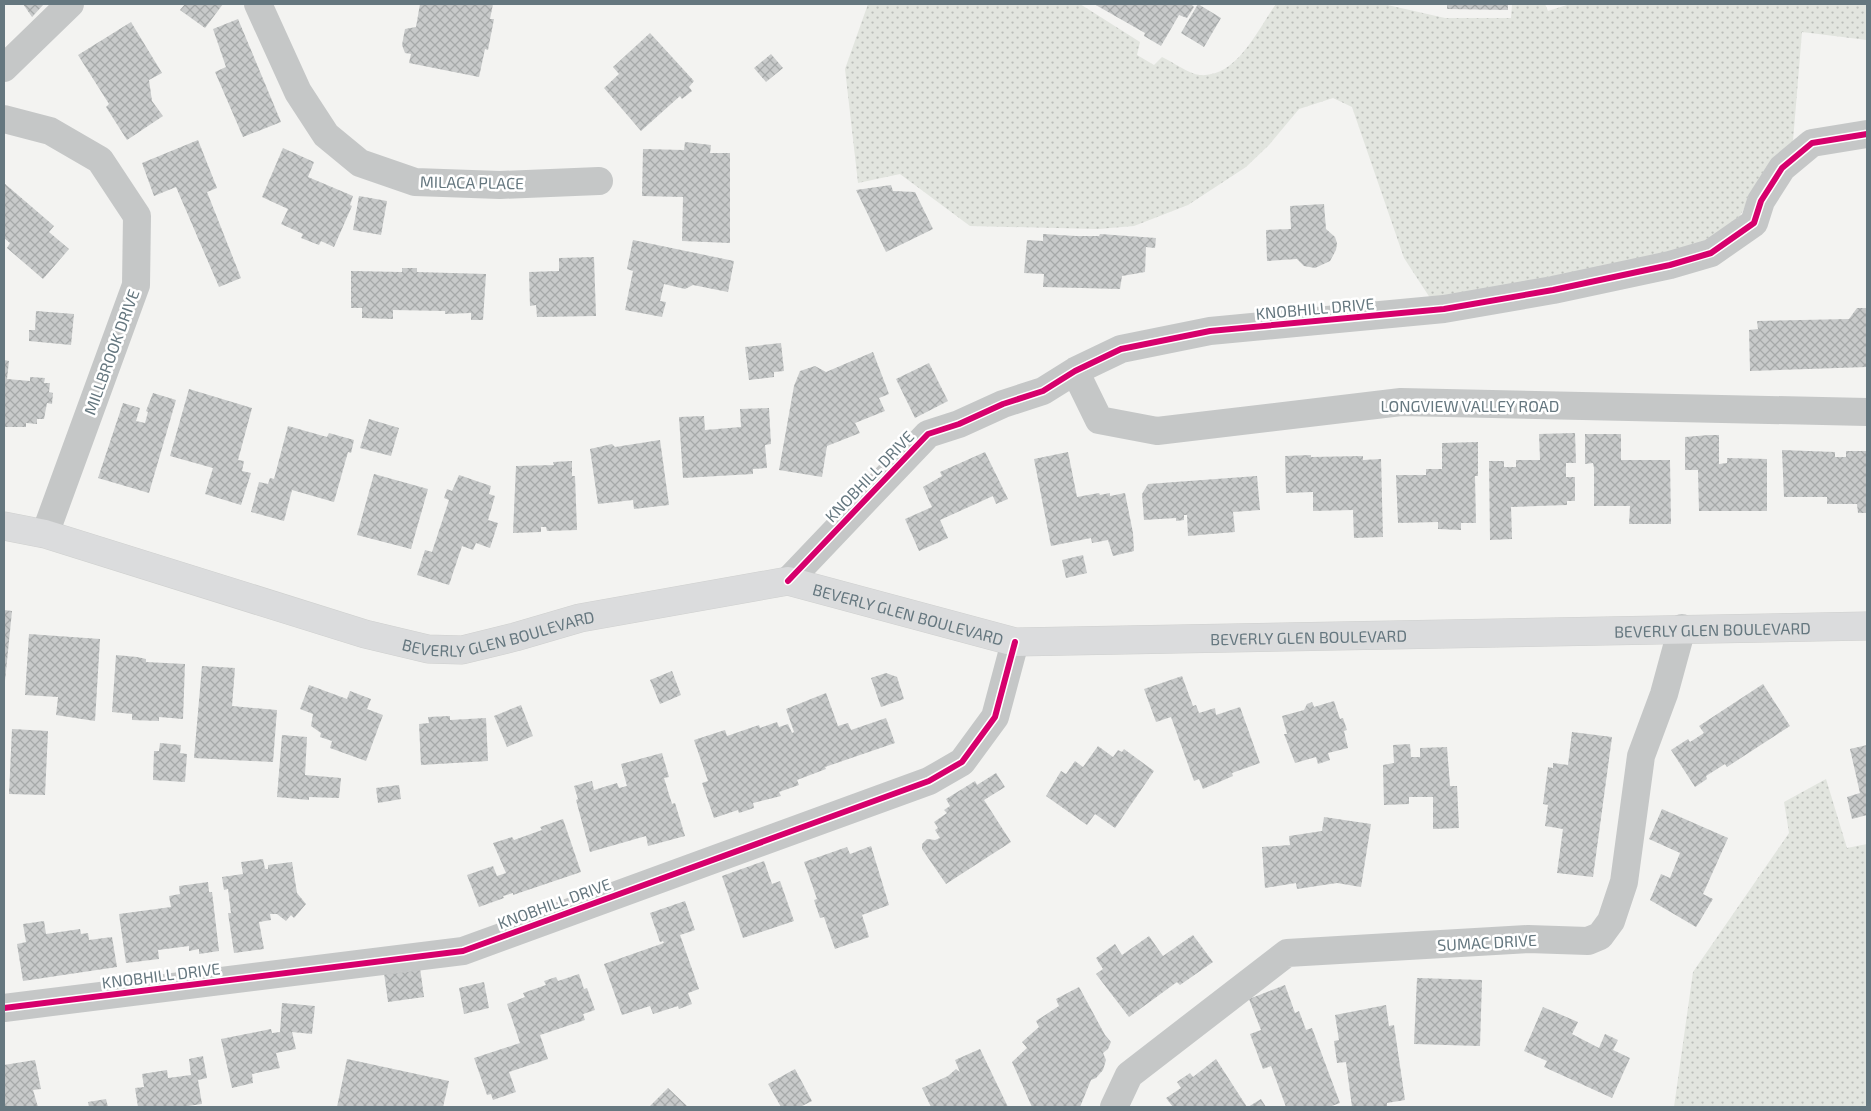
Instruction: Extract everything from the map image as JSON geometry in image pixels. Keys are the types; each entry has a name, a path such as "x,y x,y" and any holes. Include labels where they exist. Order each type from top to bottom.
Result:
{"main road":[{"name":"BEVERLY GLEN BOULEVARD","path":"4,526 45,534 364,634 428,650 462,650 515,638 580,618 788,581 1015,642 1867,626"}],"street":[{"path":"4,68 70,4"},
{"name":"MILACA PLACE","path":"258,4 298,92 326,135 360,163 415,182 500,185 599,181"},
{"name":"MILLBROOK DRIVE","path":"4,119 50,131 100,160 137,216 136,285 45,534"},
{"name":"KNOBHILL DRIVE","path":"788,581 928,434 1043,391 1075,371 1121,349 1210,331 1444,310 1553,290 1670,265 1711,253 1754,223 1761,202 1782,168 1812,143 1867,134"},
{"name":"LONGVIEW VALLEY ROAD","path":"1075,371 1099,420 1157,431 1401,402 1867,412"},
{"name":"SUMAC DRIVE","path":"1114,1107 1129,1074 1287,954 1528,939 1588,941 1600,936 1611,921 1624,882 1641,756 1664,694 1682,628"},
{"name":"KNOBHILL DRIVE","path":"4,1008 463,951 929,781 962,762 995,717 1015,642"}],"shaded area":[{"path":"868,4 1080,4 1140,42 1137,55 1154,65 1162,57 1200,75 1213,74 1225,69 1236,60 1254,38 1276,4 1383,4 1445,18 1511,18 1512,4 1545,4 1548,11 1570,4 1867,4 1867,40 1802,32 1793,141 1753,192 1736,223 1709,245 1434,304 1404,258 1352,107 1333,98 1299,109 1269,145 1246,167 1188,205 1134,226 1098,229 970,226 900,174 858,183 845,69"},
{"path":"1826,779 1847,848 1867,844 1867,1107 1674,1107 1693,972 1789,833 1784,802"}],"building":[{"path":"23,4 44,4 32,17"},
{"path":"185,4 223,4 205,28 180,10"},
{"path":"420,4 493,4 490,19 494,19 488,50 485,49 479,77 409,63 411,54 405,53 402,45 405,29 416,27"},
{"path":"1094,4 1191,4 1194,7 1187,18 1179,15 1161,46 1144,36 1145,33"},
{"path":"1198,4 1221,18 1204,47 1181,33"},
{"path":"1447,4 1508,4 1508,10 1447,9"},
{"path":"238,19 281,122 243,137 215,72 226,67 213,29"},
{"path":"131,22 162,73 149,80 152,101 163,116 127,140 106,107 109,104 78,55"},
{"path":"650,33 694,81 689,87 692,91 682,99 680,96 641,131 604,88 619,74 613,67"},
{"path":"771,54 783,68 766,82 754,68"},
{"path":"198,140 217,188 207,192 241,278 219,287 176,187 154,196 142,163"},
{"path":"685,142 711,145 710,153 730,153 730,243 682,241 683,197 642,196 643,149 684,150"},
{"path":"283,148 314,162 308,177 353,196 350,205 352,206 334,247 321,241 319,245 301,238 303,234 281,224 288,209 262,197"},
{"path":"4,183 54,226 49,232 69,249 43,279 7,248 10,243 4,238"},
{"path":"891,185 893,191 915,192 933,229 886,252 856,190"},
{"path":"359,196 387,201 381,235 353,230"},
{"path":"1324,204 1326,229 1335,237 1337,243 1336,250 1330,261 1315,268 1304,266 1297,259 1267,261 1266,230 1291,229 1290,206"},
{"path":"1043,234 1099,236 1100,234 1156,238 1155,248 1146,247 1145,272 1122,276 1120,289 1043,287 1044,274 1024,273 1027,240 1043,241"},
{"path":"633,240 734,261 728,292 693,285 685,289 664,284 660,301 666,302 662,317 625,310 633,271 627,269"},
{"path":"594,257 596,316 537,317 536,305 530,306 529,272 559,271 559,258"},
{"path":"402,268 417,268 417,272 486,274 483,320 471,320 471,313 445,314 445,311 393,310 393,319 362,318 362,308 351,308 351,271 402,272"},
{"path":"1857,308 1867,308 1867,367 1750,371 1749,330 1758,329 1757,321 1849,319"},
{"path":"36,311 74,314 71,345 29,341 29,330 35,330"},
{"path":"781,343 784,371 774,372 774,377 749,380 745,347"},
{"path":"873,352 889,394 879,398 885,411 855,423 860,433 827,446 822,477 779,470 794,386 800,371 815,366 826,372"},
{"path":"4,360 9,361 7,379 30,381 30,377 45,378 44,383 50,383 49,392 53,393 52,404 47,403 44,419 37,419 37,424 26,423 26,427 4,427"},
{"path":"929,363 948,401 915,418 896,379"},
{"path":"189,389 252,408 238,460 244,461 242,471 251,473 241,505 205,494 213,468 170,456"},
{"path":"153,393 176,400 149,493 98,478 123,403 140,408 136,421 145,423 148,412 146,411"},
{"path":"769,408 771,444 765,445 767,468 753,469 753,474 683,478 679,417 704,416 705,430 741,427 740,409"},
{"path":"369,419 399,428 391,456 360,448"},
{"path":"288,426 327,437 329,433 354,440 351,453 348,452 334,502 292,490 284,521 251,512 259,482 268,484 270,478 274,479"},
{"path":"1575,433 1576,463 1566,463 1566,477 1575,477 1575,501 1567,501 1567,505 1511,507 1512,539 1490,540 1489,461 1504,461 1504,467 1516,467 1516,460 1540,460 1539,434"},
{"path":"1585,434 1621,434 1621,460 1670,460 1671,524 1629,524 1630,506 1594,506 1594,468 1593,463 1585,464"},
{"path":"1719,435 1719,464 1727,463 1727,458 1767,459 1767,511 1699,511 1698,470 1685,470 1685,437"},
{"path":"660,440 669,505 634,509 633,500 598,504 590,449 612,444 615,447"},
{"path":"1478,442 1478,476 1475,476 1476,523 1461,523 1461,530 1438,529 1438,522 1398,523 1396,475 1426,475 1426,469 1442,469 1442,443"},
{"path":"1782,450 1835,452 1835,457 1846,457 1846,451 1867,451 1867,513 1858,513 1857,504 1827,504 1827,497 1784,497"},
{"path":"985,452 1008,499 996,504 993,496 940,520 948,538 919,551 905,519 932,507 923,487 942,476 940,472"},
{"path":"1068,452 1077,497 1099,493 1100,495 1110,493 1110,496 1125,493 1133,533 1134,551 1113,556 1108,540 1092,543 1091,538 1051,546 1034,459"},
{"path":"1311,455 1311,457 1363,456 1363,460 1381,459 1383,537 1354,538 1353,510 1313,511 1313,492 1286,493 1285,456"},
{"path":"572,461 572,476 575,476 577,530 547,531 546,527 541,527 541,532 513,533 516,466 554,465 553,462"},
{"path":"374,474 428,489 411,549 357,535"},
{"path":"459,475 491,486 489,494 495,496 488,520 498,523 490,548 476,543 473,550 462,546 449,585 417,575 425,550 432,552 449,500 444,498 447,489 452,491"},
{"path":"1257,476 1260,510 1233,512 1235,532 1188,536 1187,515 1184,515 1184,520 1176,521 1176,518 1144,520 1142,494 1148,484"},
{"path":"1083,555 1087,573 1066,578 1062,560"},
{"path":"4,610 12,611 5,681 4,681"},
{"path":"29,634 100,639 95,721 56,715 58,697 25,695"},
{"path":"116,655 146,659 146,662 185,664 183,719 159,717 159,721 132,720 132,714 112,712"},
{"path":"202,666 235,668 232,706 277,710 273,762 194,758"},
{"path":"672,671 681,695 660,704 650,680"},
{"path":"886,673 897,677 904,699 881,707 871,678"},
{"path":"1182,676 1193,706 1196,705 1199,713 1215,708 1216,715 1240,707 1260,763 1232,773 1233,776 1203,789 1199,779 1194,781 1171,717 1156,722 1144,689"},
{"path":"1763,684 1790,726 1727,767 1725,764 1706,776 1707,779 1695,787 1671,750 1688,739 1690,742 1704,733 1699,726"},
{"path":"309,685 347,699 350,691 371,699 367,709 383,715 366,761 330,748 332,741 320,737 321,733 311,726 313,714 300,709"},
{"path":"826,693 838,726 848,723 851,730 886,718 895,743 825,767 826,769 797,780 799,785 779,792 781,796 753,803 754,808 739,813 738,810 714,818 702,783 708,781 694,740 725,730 727,736 759,725 760,728 777,722 779,727 788,724 792,733 794,732 786,709"},
{"path":"1334,701 1340,719 1343,718 1347,730 1344,731 1348,748 1328,753 1330,760 1318,764 1316,757 1295,763 1284,734 1287,734 1282,716 1304,710 1307,704 1312,702 1314,707"},
{"path":"521,705 533,736 507,747 494,716"},
{"path":"450,716 450,720 486,718 488,761 421,765 419,724 429,723 428,717"},
{"path":"12,729 48,731 45,795 9,794"},
{"path":"1572,732 1612,737 1593,877 1557,873 1563,829 1545,826 1548,805 1543,804 1548,767 1553,768 1553,763 1568,765"},
{"path":"282,735 307,737 305,775 341,778 339,798 309,797 309,800 277,797"},
{"path":"160,743 181,745 180,753 187,754 185,782 153,780 154,751 159,751"},
{"path":"1410,744 1411,757 1420,757 1420,748 1447,747 1450,786 1457,786 1459,828 1433,829 1433,797 1409,797 1409,804 1384,805 1383,765 1394,763 1393,745"},
{"path":"1867,745 1867,815 1852,819 1847,797 1860,793 1850,749"},
{"path":"1098,746 1113,757 1118,750 1122,752 1124,749 1154,771 1115,828 1095,814 1087,825 1046,796 1061,771 1066,774 1075,761 1083,767"},
{"path":"662,753 669,777 664,778 672,804 675,803 685,836 648,846 646,836 590,852 574,786 592,781 594,790 617,783 619,788 627,786 621,764"},
{"path":"996,773 1005,787 984,800 1011,842 946,884 922,849 922,844 927,839 935,840 940,838 935,830 938,828 934,822 947,813 944,810 950,806 946,799 975,781 977,785"},
{"path":"399,785 401,799 378,803 376,788"},
{"path":"1662,809 1728,838 1703,894 1713,899 1696,927 1650,900 1661,874 1670,878 1680,853 1649,839"},
{"path":"1324,817 1371,824 1361,887 1337,883 1297,889 1296,883 1265,888 1262,847 1290,845 1289,836 1322,831"},
{"path":"563,819 581,872 513,895 513,893 503,896 504,898 479,907 467,875 493,866 497,876 506,873 493,843 512,837 514,840 542,830 540,827"},
{"path":"871,846 889,905 862,915 869,937 835,949 824,917 820,918 814,900 817,899 804,862 847,847 850,854"},
{"path":"263,859 265,869 268,869 268,865 292,862 297,893 306,904 294,918 291,915 286,921 277,914 270,914 271,920 259,922 264,949 234,953 228,913 231,913 228,889 224,890 222,877 243,874 241,862"},
{"path":"764,861 772,884 780,881 794,921 743,938 722,876"},
{"path":"208,882 209,892 212,892 219,951 199,954 199,949 189,951 189,946 158,950 159,959 126,963 119,914 171,907 169,896 180,894 179,886"},
{"path":"685,901 695,930 680,935 699,989 688,993 692,1004 679,1009 678,1006 653,1014 650,1006 622,1015 604,964 664,943 663,941 660,942 650,913"},
{"path":"44,921 46,934 80,929 81,934 88,933 89,940 112,937 117,967 23,981 17,944 26,942 23,924"},
{"path":"1193,935 1213,962 1180,985 1177,982 1129,1017 1096,974 1103,969 1096,958 1115,944 1122,955 1149,936 1163,956"},
{"path":"420,968 424,997 388,1002 384,973"},
{"path":"579,974 584,989 587,988 595,1010 583,1014 585,1020 540,1035 548,1059 509,1072 516,1092 493,1100 491,1094 487,1095 474,1058 520,1043 507,1004 525,997 523,993 546,985 544,981 556,977 558,981"},
{"path":"1417,978 1482,980 1480,1046 1414,1044"},
{"path":"484,982 489,1008 464,1014 459,988"},
{"path":"1285,985 1295,1013 1299,1011 1306,1030 1312,1028 1340,1103 1329,1107 1286,1107 1271,1066 1263,1069 1250,1034 1261,1030 1249,999"},
{"path":"1079,987 1105,1035 1111,1042 1108,1049 1103,1053 1106,1060 1103,1070 1096,1078 1091,1080 1080,1107 1032,1107 1012,1062 1027,1048 1022,1042 1039,1027 1036,1021 1059,1006 1056,999"},
{"path":"282,1003 315,1006 312,1034 292,1032 296,1049 276,1053 280,1068 252,1074 253,1083 232,1088 221,1039 271,1029 272,1033 280,1032"},
{"path":"1386,1005 1389,1026 1394,1025 1405,1100 1387,1103 1387,1107 1352,1107 1346,1062 1337,1063 1334,1041 1339,1040 1335,1015"},
{"path":"1543,1007 1578,1022 1572,1034 1599,1048 1605,1034 1618,1040 1613,1050 1630,1058 1612,1098 1544,1067 1547,1061 1524,1051"},
{"path":"980,1049 1008,1107 931,1107 922,1088 948,1076 956,1069 960,1072 955,1060"},
{"path":"203,1056 207,1078 198,1080 202,1104 181,1107 138,1107 135,1088 144,1087 142,1074 167,1070 168,1078 191,1075 189,1059"},
{"path":"347,1059 449,1081 443,1107 337,1107"},
{"path":"1216,1059 1247,1107 1173,1107 1166,1098 1181,1088 1177,1082 1190,1073 1193,1077"},
{"path":"35,1060 41,1089 33,1090 38,1107 4,1107 4,1065"},
{"path":"795,1069 812,1101 800,1107 781,1107 768,1084"},
{"path":"668,1088 688,1107 649,1107"},
{"path":"106,1099 108,1107 89,1107 88,1102"},
{"path":"1261,1099 1266,1107 1248,1107"}],"cycle path":[{"path":"788,581 928,434 959,424 1003,404 1043,391 1075,371 1121,349 1210,331 1444,309 1553,290 1670,265 1711,253 1754,223 1761,201 1782,168 1812,143 1867,134"},
{"path":"4,1008 463,951 929,781 962,762 995,717 1015,642"}]}
